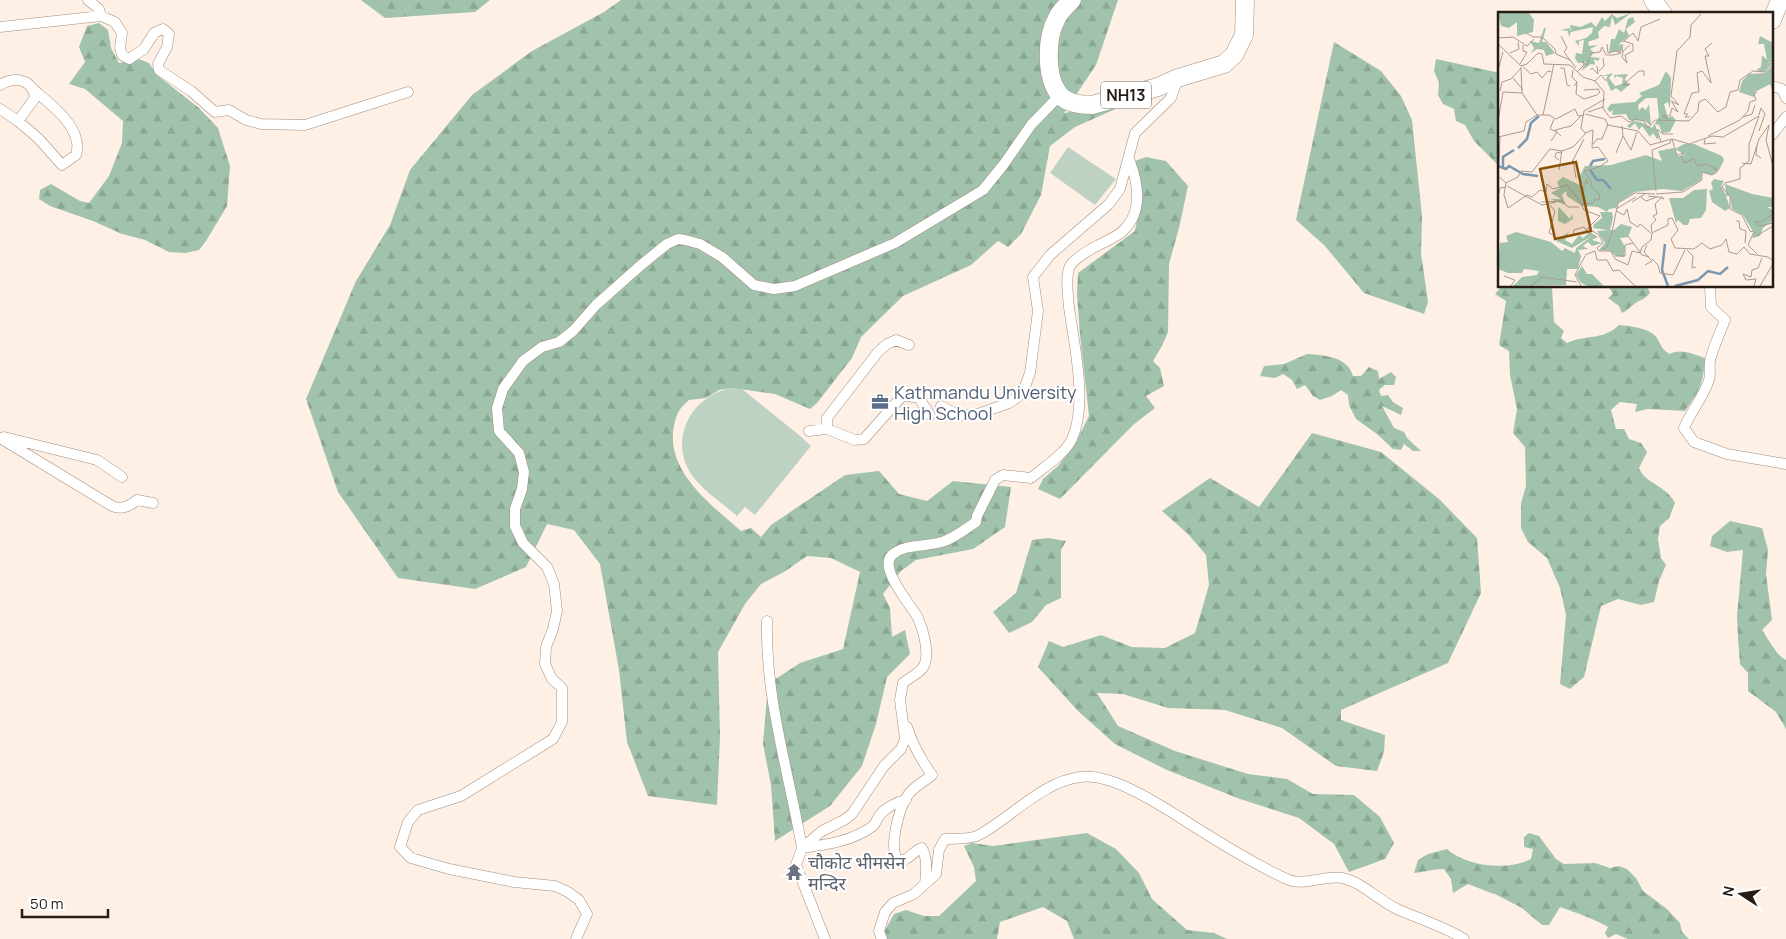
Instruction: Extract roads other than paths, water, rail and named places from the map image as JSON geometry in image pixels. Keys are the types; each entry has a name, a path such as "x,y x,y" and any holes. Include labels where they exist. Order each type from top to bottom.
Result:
{"highway":[{"path":"1060,95 1051,76 1049,43 1057,16 1072,0"},
{"name":"NH13","path":"1060,95 1068,101 1092,105 1158,87 1178,78 1224,64 1234,55 1244,35 1245,0"},
{"path":"1653,0 1662,12"},
{"path":"1774,15 1780,0"}],"street":[{"path":"88,0 99,10 100,16"},
{"path":"0,27 100,16 115,22 122,32 120,48 122,55 128,59 144,49 154,33 163,29 168,34 167,48 158,64 159,70 191,91 215,112 229,110 246,120 261,124 305,125 408,92"},
{"path":"941,406 958,415 978,414 1009,403 1021,393 1030,373 1038,311 1033,277 1050,255 1109,204 1120,189 1135,133 1171,98 1178,78"},
{"path":"0,85 11,79 20,80 28,84 58,110 74,132 78,143 76,155 62,165 39,139 0,109"},
{"path":"1774,87 1782,90 1786,98"},
{"path":"18,121 35,98 34,90"},
{"path":"576,939 587,914 579,900 568,892 555,886 514,882 449,869 411,858 400,847 408,822 418,810 461,796 484,782 553,739 562,722 562,688 552,679 545,664 546,647 553,630 557,610 554,584 548,567 523,543 515,526 515,509 522,489 524,472 519,453 499,431 497,408 503,389 523,361 542,348 559,342 573,331 596,305 666,244 685,240 700,244 715,253 754,285 774,289 795,286 895,242 983,190 1031,125 1060,95"},
{"path":"1774,133 1786,117"},
{"path":"825,939 796,865 802,848 822,831 852,814 884,766 901,749 904,739 900,700 903,682 921,670 925,663 926,653 918,620 892,578 889,561 892,555 901,550 946,541 976,522 977,516 995,480 1003,475 1030,478 1052,461 1071,440 1078,418 1080,391 1067,285 1070,265 1084,253 1123,231 1135,216 1137,199 1135,174 1129,159"},
{"path":"1710,288 1712,307 1725,320 1713,349 1710,362 1710,378 1700,401 1689,415 1684,428 1694,442 1727,454 1786,464"},
{"path":"826,429 826,418 878,352 887,344 896,340 909,345"},
{"path":"809,431 826,429 855,440 864,438 904,395 918,398 930,415"},
{"path":"0,437 97,460 122,477"},
{"path":"0,437 112,506 119,509 131,505 137,500 153,503"},
{"path":"767,621 766,652 778,730 802,848"},
{"path":"901,709 912,742 932,775 908,794 900,811 894,836 894,856 902,861 910,858 916,850 922,848 926,856 927,865 924,884"},
{"path":"882,939 879,931 885,912 893,903 914,894 936,874 940,850 945,839 977,836 1041,793 1061,782 1080,777 1101,777 1158,803 1203,832 1272,872 1292,881 1341,878 1358,884 1394,907 1451,931 1464,939"},
{"path":"802,848 837,843 858,834 874,824 880,815 897,801 906,800"}],"place":[{"name":"Kathmandu University High School","path":"880,402"},
{"name":"चौकोट भीमसेन मन्दिर","path":"794,872"}]}
